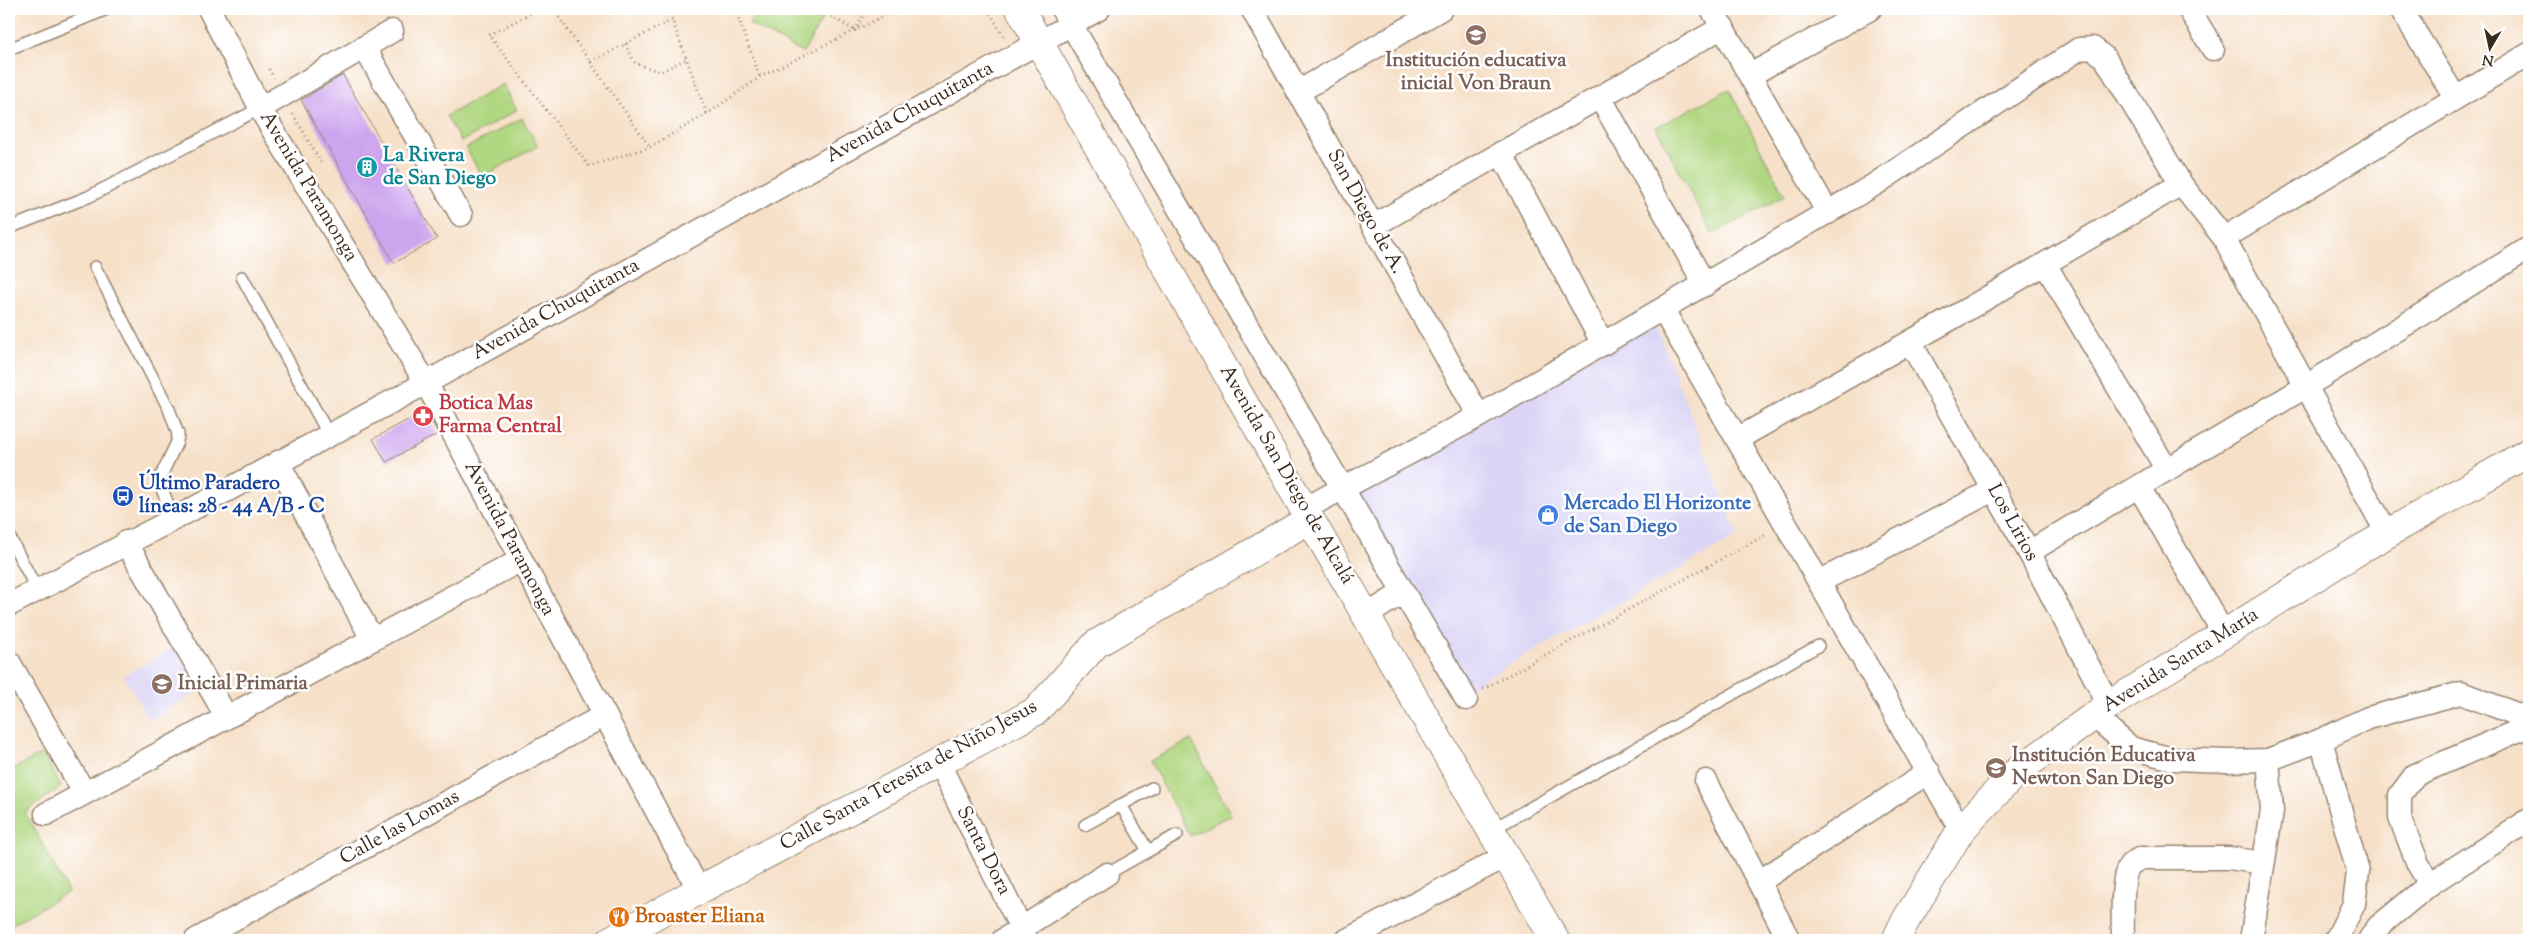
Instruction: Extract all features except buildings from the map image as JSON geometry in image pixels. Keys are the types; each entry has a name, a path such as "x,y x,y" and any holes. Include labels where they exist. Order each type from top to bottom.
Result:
{"street":[{"name":"Avenida Paramonga","path":"209,9 260,108 426,383 699,890"},
{"name":"Avenida San Diego de Alcalá","path":"1020,9 1307,514 1555,940"},
{"name":"Avenida Chuquitanta","path":"9,605 126,542 174,519 426,383 1038,41 1066,16 1099,9"},
{"name":"San Diego de A.","path":"1252,9 1479,416"},
{"path":"1298,92 1441,9"},
{"path":"1750,75 1870,9"},
{"path":"2189,9 2213,49"},
{"path":"2402,9 2455,97"},
{"name":"Avenida San Diego de Alcalá","path":"1066,16 1341,490 1466,699"},
{"path":"1373,226 1600,97 1717,18 1828,213"},
{"path":"260,108 392,30"},
{"path":"364,47 461,215"},
{"path":"1307,514 1341,490 1479,416 1828,213 1874,185 2078,49 2093,48 2105,58 2181,184 2224,238 2388,534"},
{"path":"2224,238 2529,54"},
{"path":"1600,97 1705,285"},
{"path":"1502,153 1603,344"},
{"path":"1737,439 1910,342 2181,184"},
{"path":"2029,552 2167,470 2529,248"},
{"path":"2044,264 2167,470"},
{"path":"1663,310 1961,830"},
{"name":"Los Lirios","path":"1910,342 2029,552 2102,711"},
{"name":"Avenida Santa María","path":"1896,940 1903,925 1961,830 2016,773 2102,711 2224,634 2388,534 2529,452"},
{"path":"278,462 372,639"},
{"path":"2139,487 2224,634"},
{"path":"1819,582 1993,490"},
{"name":"Calle Santa Teresita de Niño Jesus","path":"611,940 699,890 1036,711 1096,644 1307,514"},
{"path":"126,542 226,716"},
{"path":"46,814 226,716 521,560"},
{"path":"1367,615 1402,592"},
{"path":"9,662 84,792"},
{"path":"2102,711 2131,748 2172,759 2268,760 2321,740 2368,718 2461,693 2529,719"},
{"name":"Calle las Lomas","path":"196,940 605,715"},
{"path":"2430,884 2418,864 2400,818 2400,795 2415,775 2529,726"},
{"path":"2321,740 2358,872 2354,904 2336,940"},
{"path":"2251,940 2272,811 2268,760"},
{"name":"Santa Dora","path":"938,762 1017,936"},
{"path":"1760,880 1929,772"},
{"path":"1706,781 1760,880 1789,940"},
{"path":"2368,940 2378,927 2430,884 2529,820"},
{"path":"1355,938 1506,856"},
{"path":"2123,940 2125,874 2130,865 2142,858 2230,858 2264,863"},
{"path":"1017,936 1107,874"}],"lane":[{"path":"9,49 107,9"},
{"path":"9,228 88,197 260,108"},
{"path":"96,267 164,400 178,434 177,442 160,478 162,489 174,519"},
{"path":"242,276 329,435"},
{"path":"9,536 37,590"},
{"path":"1491,830 1818,646"},
{"path":"1085,825 1152,788"},
{"path":"1121,805 1148,851"},
{"path":"1107,874 1177,834"}],"path":[{"path":"539,9 489,35 589,166 650,147 707,114 760,77 898,9"},
{"path":"553,9 650,147"},
{"path":"668,9 707,114"},
{"path":"735,9 760,77"},
{"path":"818,9 853,29 854,32"},
{"path":"854,32 867,9"},
{"path":"988,9 1006,41"},
{"path":"591,62 672,20"},
{"path":"625,44 635,63 660,72 686,59"},
{"path":"1466,699 1786,524"}],"shaded area":[{"name":"Mercado El Horizonte de San Diego","path":"1654,321 1738,536 1466,689 1355,494"},
{"name":"Inicial Primaria","path":"175,647 200,691 149,720 124,676"}],"green space":[{"path":"757,9 807,9 823,17 803,53 749,24"},
{"path":"503,84 517,110 461,142 446,116"},
{"path":"1729,89 1785,196 1712,234 1656,127"},
{"path":"522,118 538,146 482,177 466,148"},
{"path":"1191,740 1231,815 1190,836 1150,761"},
{"path":"43,753 61,787 25,812 68,892 9,926 9,771"}],"place":[{"name":"Institución educativa inicial Von Braun","path":"1476,35"},
{"name":"La Rivera de San Diego","path":"367,167"},
{"name":"Botica Mas Farma Central","path":"423,416"},
{"name":"Último Paradero líneas: 28 - 44 A/B - C","path":"123,496"},
{"name":"Mercado El Horizonte de San Diego","path":"1548,515"},
{"name":"Inicial Primaria","path":"162,684"},
{"name":"Institución Educativa Newton San Diego","path":"1996,768"},
{"name":"Broaster Eliana","path":"619,917"}]}
